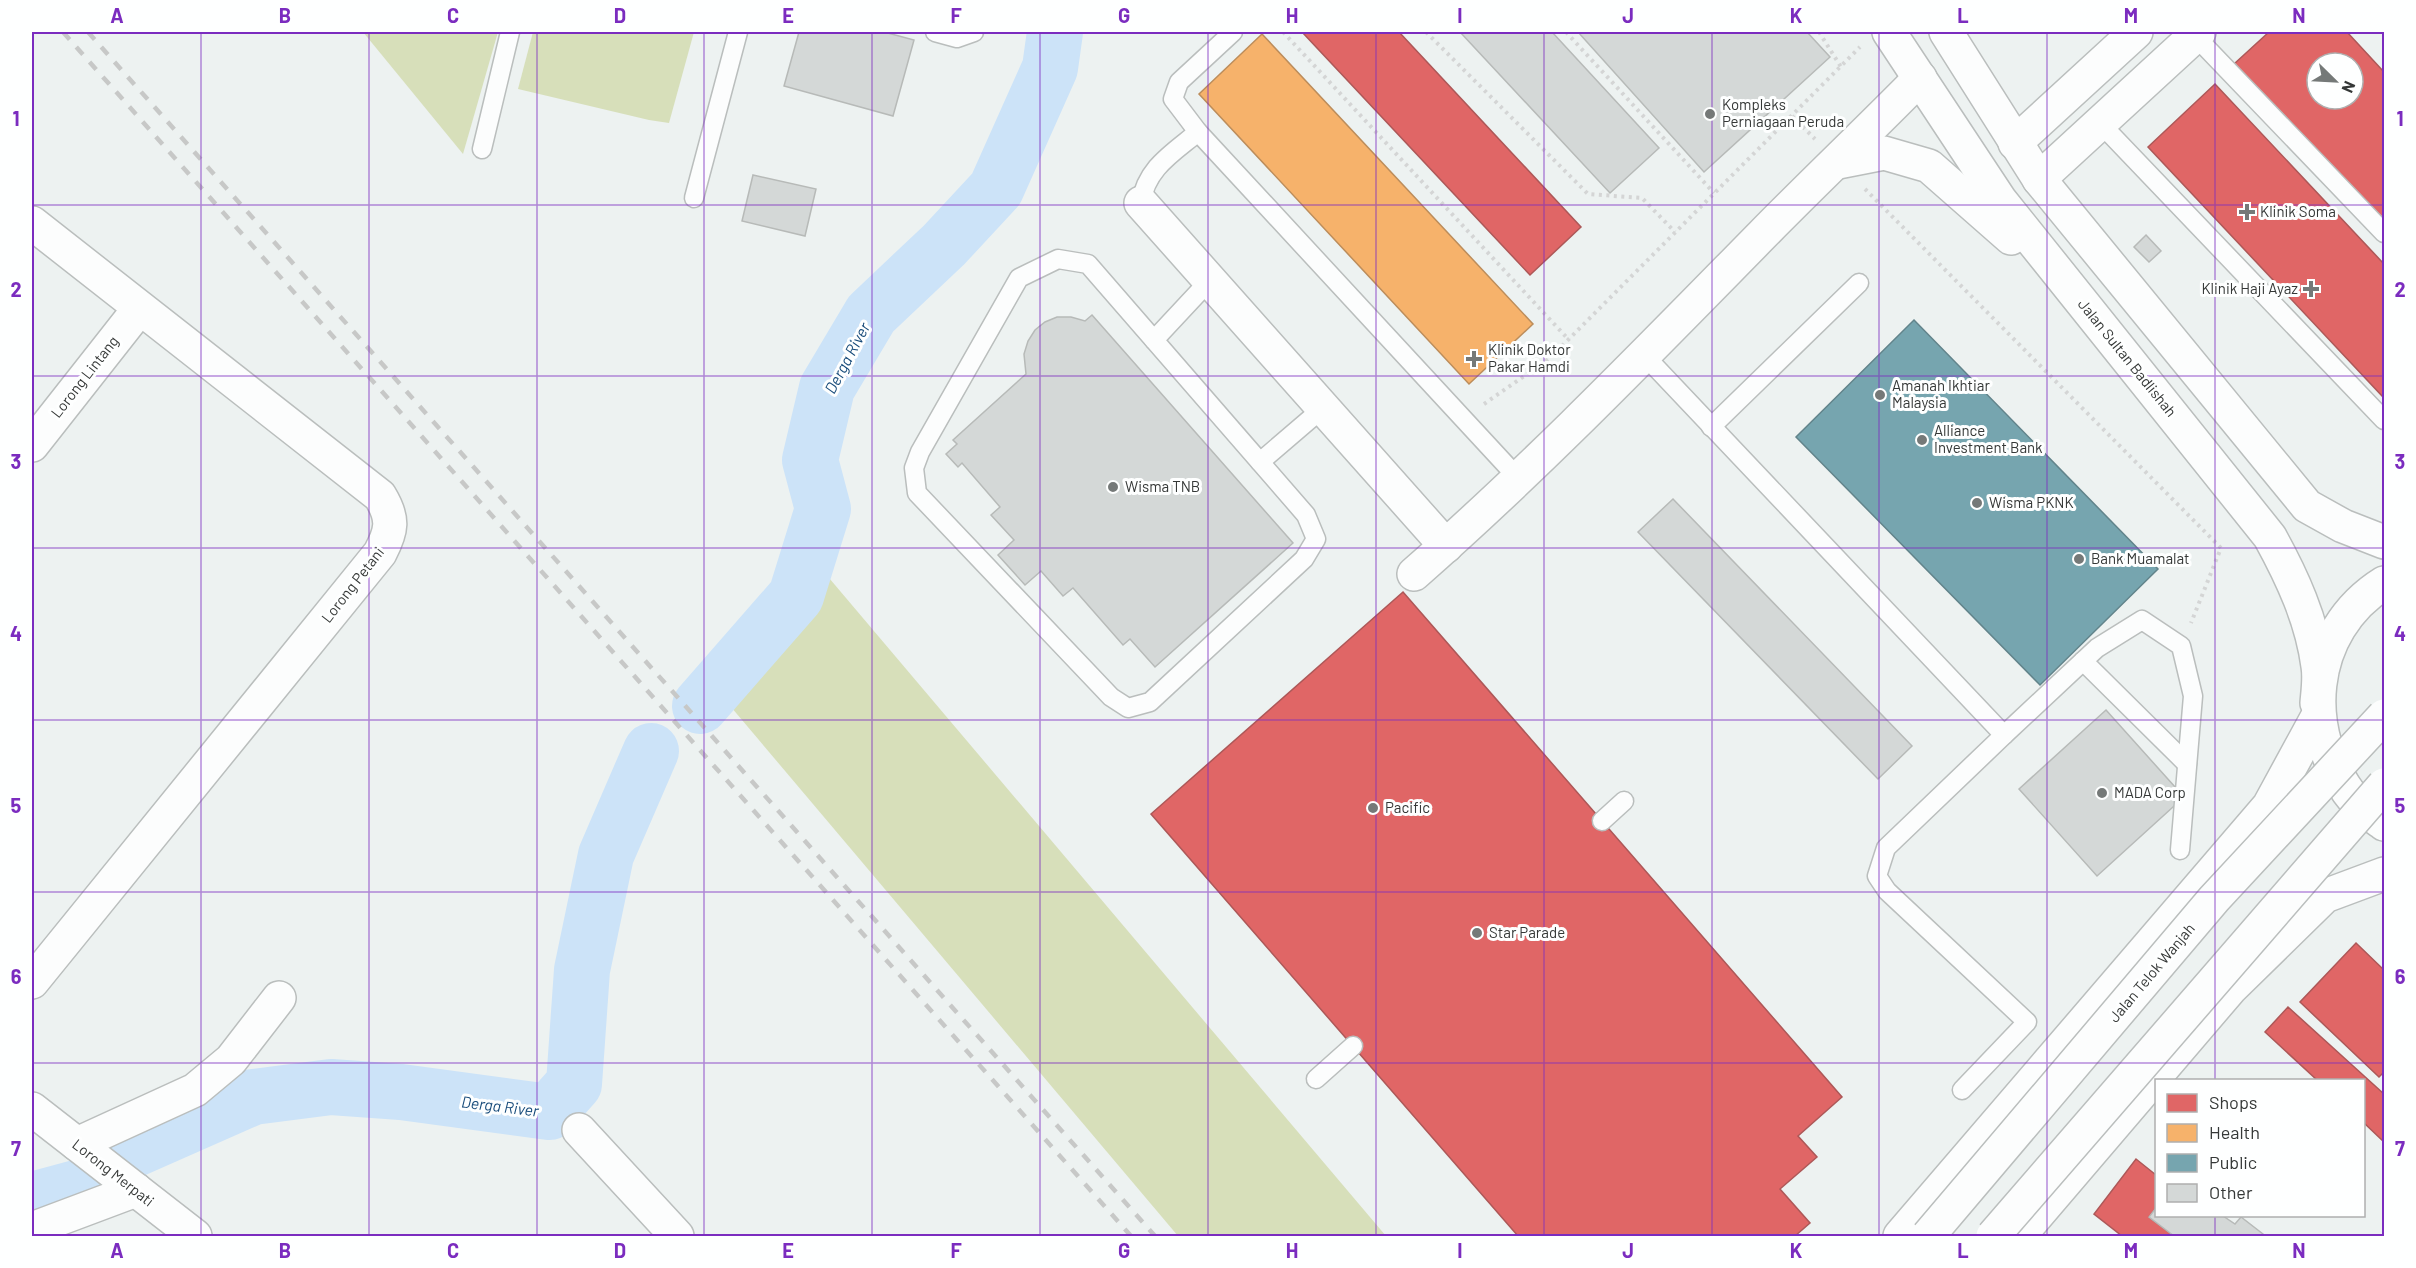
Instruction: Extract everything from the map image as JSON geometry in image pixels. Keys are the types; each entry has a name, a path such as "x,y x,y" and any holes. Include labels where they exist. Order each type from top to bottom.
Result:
{"street":[{"path":"1946,32 2039,179 2307,506 2343,526 2385,542"},
{"path":"2016,143 2136,32"},
{"path":"2039,179 2197,34"},
{"name":"Jalan Sultan Badlishah","path":"1878,36 1920,78 2000,201 2270,537 2287,567 2311,633 2319,668 2318,709"},
{"path":"1414,574 1519,478 1645,356 1764,233 1920,78"},
{"path":"1838,162 1884,153 1929,166 2079,299"},
{"path":"1141,203 1446,546"},
{"name":"Lorong Petani","path":"32,223 380,496 388,509 391,524 380,553 32,982"},
{"name":"Lorong Lintang","path":"32,445 139,309"},
{"path":"2385,583 2373,590 2350,612 2332,640 2321,670 2318,709 2330,762 2357,803 2385,824"},
{"path":"1900,1236 2269,806 2318,709"},
{"name":"Jalan Telok Wanjah","path":"1928,1236 2214,899 2385,716"},
{"path":"1993,1236 2385,785"},
{"path":"2019,1236 2230,989 2325,896 2385,874"},
{"path":"77,1144 195,1090 231,1060 279,998"},
{"name":"Lorong Merpati","path":"32,1109 195,1236"},
{"path":"579,1130 677,1236"},
{"path":"32,1229 136,1190"}],"lane":[{"path":"482,149 510,32"},
{"path":"694,198 738,32"},
{"path":"935,32 957,38 974,32"},
{"path":"1233,32 1179,82 1173,99 1198,132 1519,478"},
{"path":"2197,34 2385,233"},
{"path":"2100,123 2385,420"},
{"path":"1141,203 1143,186 1151,173 1198,132"},
{"path":"1058,259 1088,264 1260,462 1306,515 1316,539 1304,559 1150,702 1128,708 1111,696 917,493 914,468 920,452 1018,278 1058,259"},
{"path":"1154,340 1210,280"},
{"path":"1711,427 1860,283"},
{"path":"1645,356 2004,735"},
{"path":"1260,462 1323,408"},
{"path":"1962,1090 2027,1022 1887,891 1877,876 1886,848 2097,648 2142,620 2181,646 2193,696 2180,850"},
{"path":"2083,661 2187,764"},
{"path":"1602,821 1624,801"},
{"path":"1316,1079 1353,1046"}],"path":[{"path":"1283,32 1569,340"},
{"path":"1426,32 1588,194 1642,198 1675,232"},
{"path":"1566,32 1714,193"},
{"path":"1819,32 1841,67"},
{"path":"1466,421 1477,409 1550,358 1841,67 1878,36"},
{"path":"1792,116 2221,548 2181,646"}],"green space":[{"path":"363,32 498,32 463,154"},
{"path":"533,32 694,32 669,123 518,89"},
{"path":"824,572 1386,1236 1178,1236 720,694"}],"building: Shops":[{"path":"1302,32 1399,32 1581,227 1530,275"},
{"path":"2269,32 2347,32 2365,51 2305,51 2305,111 2365,111 2365,51 2384,72 2384,225 2234,64"},
{"path":"2215,84 2384,264 2384,398 2148,147"},
{"name":"Star Parade","path":"1403,592 1842,1097 1798,1136 1817,1157 1780,1189 1810,1223 1795,1236 1518,1236 1151,814"},
{"path":"2356,943 2384,970 2384,1072 2379,1077 2300,1002"},
{"path":"2288,1007 2384,1094 2384,1142 2365,1124 2365,1079 2316,1079 2265,1032"},
{"path":"2136,1159 2155,1174 2155,1209 2149,1217 2174,1236 2122,1236 2094,1214"}],"building: Health":[{"path":"1262,34 1533,324 1469,384 1199,94"}],"building: Public":[{"name":"Wisma PKNK","path":"1914,320 2158,569 2040,685 1796,437"}],"building: Other":[{"path":"799,32 884,32 914,40 893,116 784,86"},
{"path":"1460,32 1552,32 1659,148 1610,193"},
{"name":"Kompleks Perniagaan Peruda","path":"1578,32 1807,32 1830,57 1704,172"},
{"path":"753,175 816,189 805,236 742,221"},
{"path":"2146,235 2161,251 2149,262 2134,247"},
{"name":"Wisma TNB","path":"1092,315 1293,543 1155,667 1130,639 1123,645 1073,588 1063,596 1041,571 1025,585 998,555 1014,540 991,515 1000,507 962,463 958,467 946,454 957,444 953,440 1026,374 1024,354 1035,330 1045,322 1057,317 1071,317 1085,321"},
{"path":"1673,499 1912,746 1878,779 1638,532"},
{"name":"MADA Corp","path":"2106,710 2184,797 2097,876 2019,789"},
{"path":"2155,1209 2155,1217 2224,1217 2235,1224 2241,1217 2263,1234 2261,1236 2174,1236 2149,1217"}],"waterway":[{"name":"Derga River","path":"700,706 796,596 823,509 810,460 827,388 871,314 944,245 996,189 1050,68 1055,32"},
{"name":"Derga River","path":"119,1156 253,1097 331,1087 401,1092 549,1112 574,1084 582,970 606,855 651,751"},
{"name":"Derga River","path":"32,1200 80,1187"}],"railway":[{"path":"63,32 1131,1236"},
{"path":"88,32 1155,1236"}],"place":[{"name":"Kompleks Perniagaan Peruda","path":"1710,114"},
{"name":"Klinik Soma","path":"2247,212"},
{"name":"Klinik Haji Ayaz","path":"2311,289"},
{"name":"Klinik Doktor Pakar Hamdi","path":"1474,359"},
{"name":"Amanah Ikhtiar Malaysia","path":"1880,395"},
{"name":"Alliance Investment Bank","path":"1922,440"},
{"name":"Wisma TNB","path":"1113,487"},
{"name":"Wisma PKNK","path":"1977,503"},
{"name":"Bank Muamalat","path":"2079,559"},
{"name":"MADA Corp","path":"2102,793"},
{"name":"Pacific","path":"1373,808"},
{"name":"Star Parade","path":"1477,933"}]}
